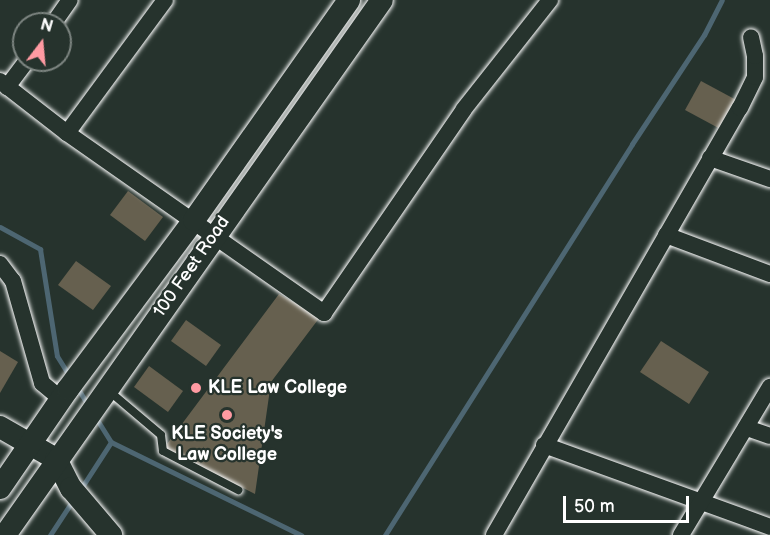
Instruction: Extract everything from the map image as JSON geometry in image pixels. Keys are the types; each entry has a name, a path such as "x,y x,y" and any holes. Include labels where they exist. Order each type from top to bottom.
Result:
{"main road":[{"name":"100 Feet Road","path":"0,488 8,459 30,444 194,220 349,0"},
{"name":"100 Feet Road","path":"4,535 382,0"},
{"path":"0,428 56,459 75,493 111,535"},
{"path":"8,459 40,482 75,493"}],"street":[{"path":"67,133 165,0"},
{"path":"16,72 4,84 67,133 215,234 324,313 464,109 550,0"},
{"path":"494,535 711,158 754,77 755,56 751,37"},
{"path":"711,158 770,179"},
{"path":"666,236 770,274"},
{"path":"0,264 13,281 42,383 69,388"},
{"path":"681,535 770,387"},
{"path":"747,428 770,436"},
{"path":"544,445 770,526"}],"lane":[{"path":"96,403 161,435 163,451 238,490"}],"building":[{"path":"701,81 740,102 724,131 685,110"},
{"path":"128,191 163,217 145,241 110,215"},
{"path":"76,261 111,286 93,310 58,285"},
{"name":"KLE Society's Law College","path":"279,294 320,317 271,382 255,494 164,448"},
{"path":"186,320 221,345 206,366 171,341"},
{"path":"661,341 709,372 689,404 640,372"},
{"path":"0,351 18,362 0,393"},
{"path":"149,366 183,391 168,412 134,387"}],"waterway":[{"path":"385,535 632,144 704,35 722,0"},
{"path":"0,227 40,249 57,356 70,377"},
{"path":"77,387 89,407"},
{"path":"96,418 111,442"},
{"path":"80,490 111,442 301,535"},
{"path":"50,535 73,500"}],"place":[{"name":"KLE Law College","path":"196,388"},
{"name":"KLE Society's Law College","path":"227,415"}]}
